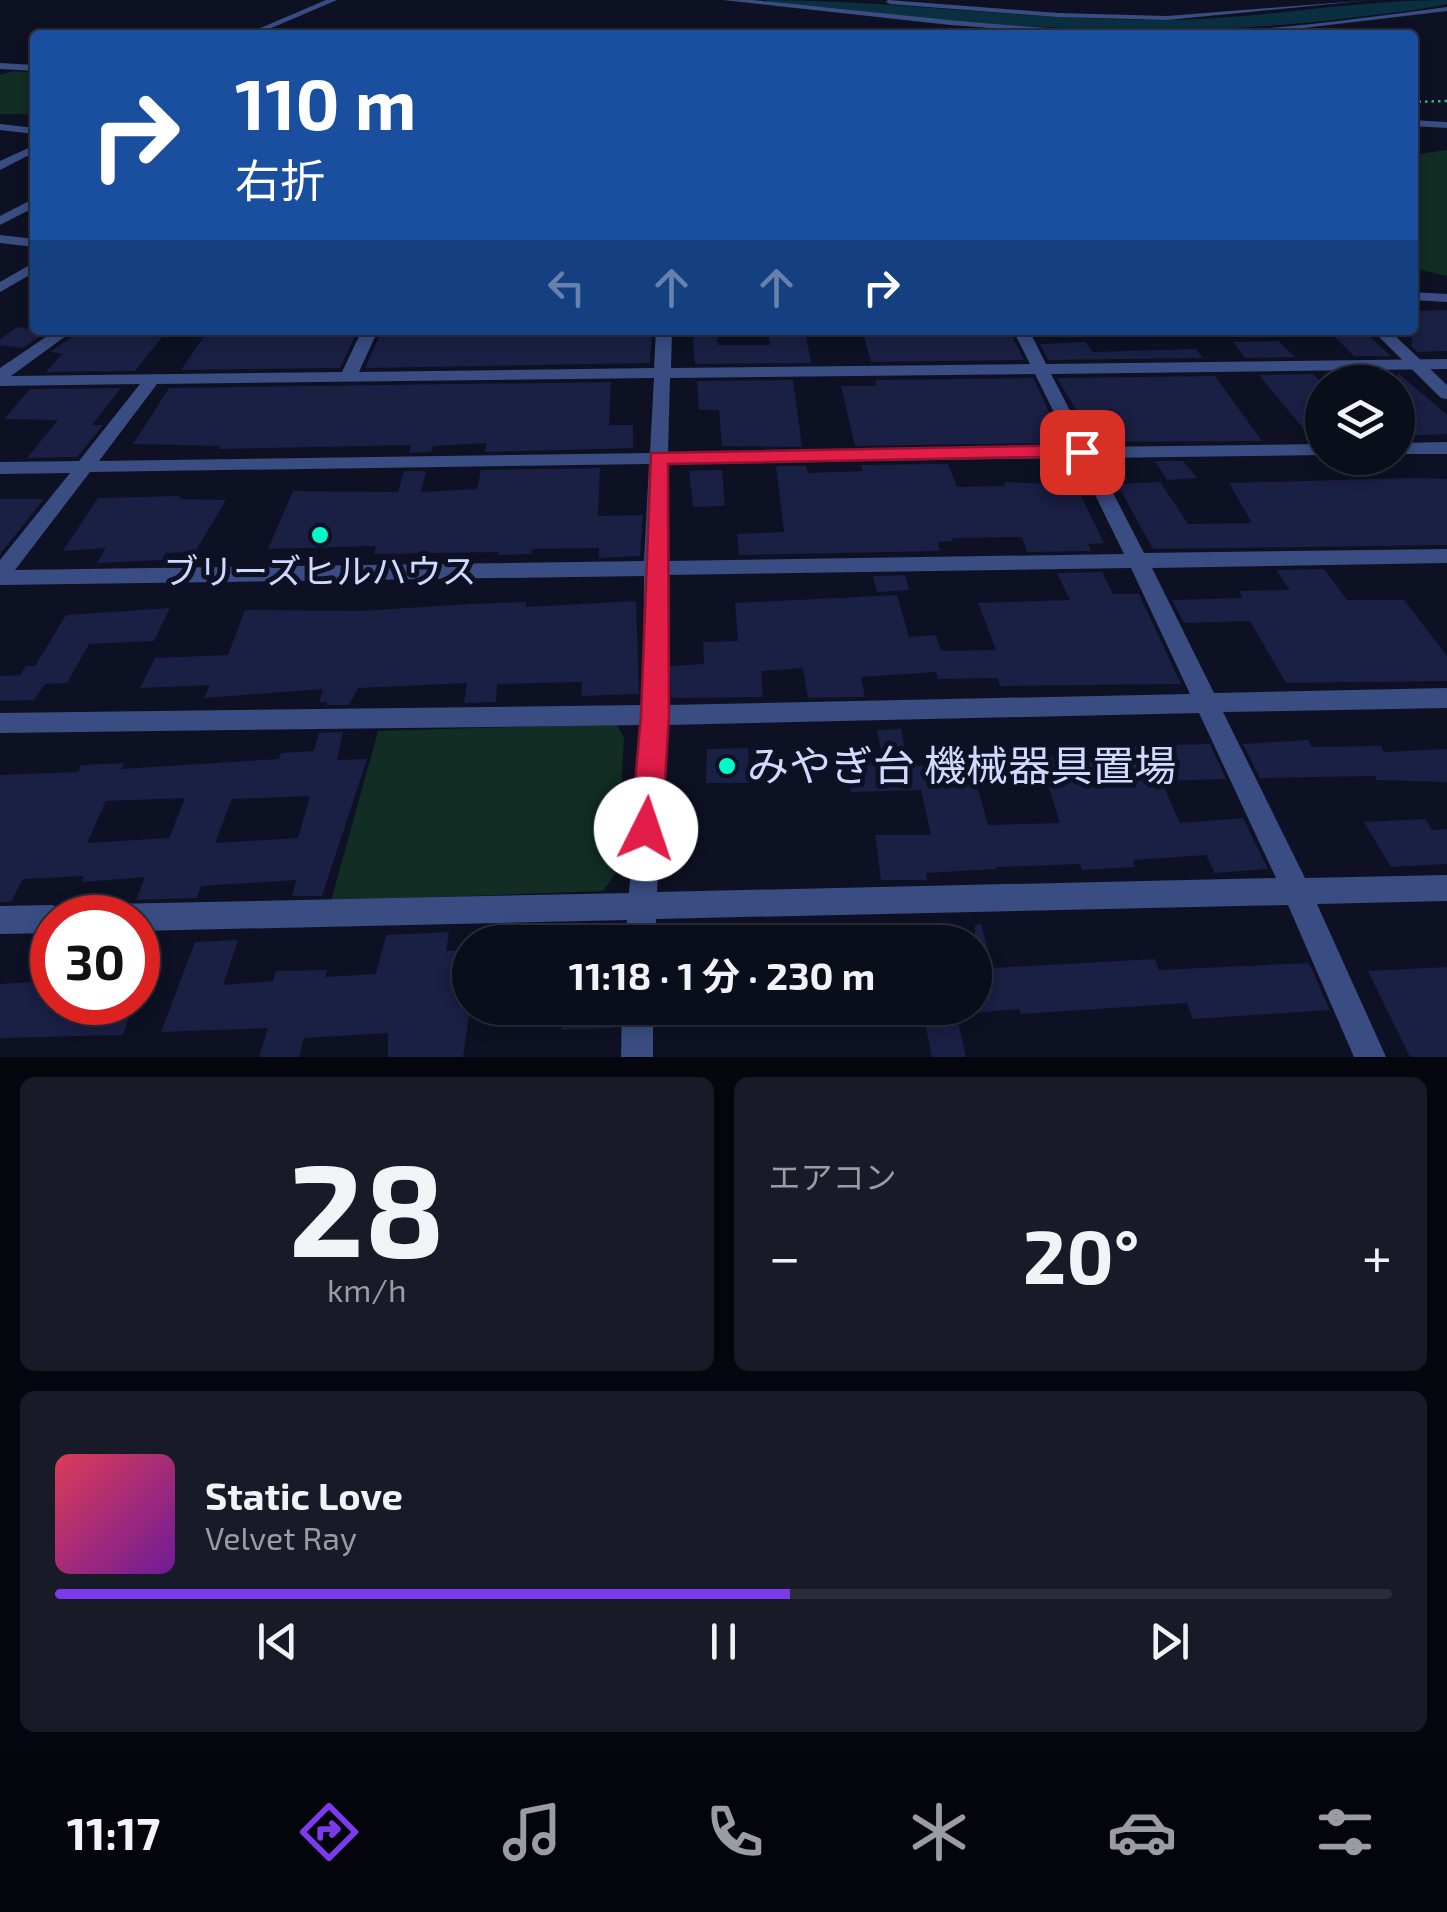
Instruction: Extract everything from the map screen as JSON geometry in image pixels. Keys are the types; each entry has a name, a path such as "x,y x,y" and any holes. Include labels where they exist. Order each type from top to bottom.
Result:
{"street":[{"path":"260,30 333,0"},
{"path":"726,0 1049,30"},
{"path":"880,2 1167,18 1368,0"},
{"path":"930,21 939,3"},
{"path":"1251,30 1447,9"},
{"path":"913,30 919,22 930,21"},
{"path":"0,66 30,68"},
{"path":"1418,123 1447,125"},
{"path":"0,127 30,130"},
{"path":"0,166 30,151"},
{"path":"0,221 30,205"},
{"path":"0,239 30,242"},
{"path":"0,288 30,269"},
{"path":"1418,296 1447,298"},
{"path":"0,378 59,335"},
{"path":"348,377 368,335"},
{"path":"640,925 655,715 654,569 664,335"},
{"path":"1024,335 1138,561 1370,1057"},
{"path":"1385,335 1447,394"},
{"path":"0,378 152,380 1447,364"},
{"path":"0,576 152,380"},
{"path":"1415,449 1447,448"},
{"path":"0,468 1305,450"},
{"path":"0,576 1447,556"},
{"path":"0,723 655,715 1447,698"},
{"path":"160,917 1447,888"},
{"path":"0,920 30,919"},
{"path":"637,1057 638,1025"}],"path":[{"path":"1418,102 1447,101"}],"green space":[{"path":"30,73 30,114 0,114 0,75"},
{"path":"1447,150 1447,276 1418,269 1418,154"},
{"path":"616,724 624,737 617,871 603,891 331,901 378,731"}],"building":[{"path":"1447,310 1447,351 1418,352 1412,347 1412,335 1418,335 1418,311"},
{"path":"18,327 30,329 30,335 42,335 23,348 0,345 0,339"},
{"path":"75,335 164,335 135,371 46,372 62,354 50,352"},
{"path":"205,335 356,335 340,368 181,370"},
{"path":"380,335 652,335 650,363 365,368"},
{"path":"692,335 717,335 718,345 770,345 769,335 806,335 811,363 695,364"},
{"path":"863,335 1012,335 1024,360 871,362"},
{"path":"1369,336 1391,356 1354,356 1335,337"},
{"path":"1278,341 1295,357 1245,358 1233,342"},
{"path":"1085,342 1093,352 1196,349 1203,358 1048,360 1040,344"},
{"path":"1305,374 1305,431 1259,375"},
{"path":"1215,376 1262,441 1095,442 1057,378"},
{"path":"1033,378 1051,416 1045,419 1057,443 855,446 841,386 877,386 875,380"},
{"path":"793,380 802,447 722,446 719,410 699,410 697,381"},
{"path":"611,382 609,425 633,425 633,448 485,452 487,443 433,446 431,452 409,453 411,445 218,449 220,446 133,444 169,388"},
{"path":"121,388 92,425 103,425 77,457 27,458 58,420 4,419 30,389"},
{"path":"1415,388 1447,415 1447,434 1415,435"},
{"path":"1155,461 1183,461 1197,478 1167,480"},
{"path":"948,464 957,487 1005,486 1004,482 1076,485 1104,543 1088,544 1091,551 1027,552 1022,537 952,538 953,541 938,542 940,551 739,555 737,534 784,532 776,466 806,466 808,473 863,471 861,465"},
{"path":"600,468 598,516 643,515 640,556 599,558 599,548 532,549 531,554 498,555 499,552 374,554 376,546 268,549 293,491 398,492 404,471 426,471 421,492 477,489 481,470"},
{"path":"722,470 725,506 693,507 689,471"},
{"path":"1447,479 1447,545 1153,549 1117,484 1160,482 1188,524 1252,523 1229,483"},
{"path":"181,496 179,499 226,500 195,552 165,553 162,560 97,563 106,548 63,551 98,498"},
{"path":"0,499 44,499 0,554"},
{"path":"1324,569 1347,600 1404,600 1447,656 1447,681 1286,683 1250,621 1184,623 1172,600 1243,598 1239,591 1290,590 1276,570"},
{"path":"1102,572 1113,594 1139,594 1181,684 1000,686 998,678 938,679 936,672 861,677 865,697 808,698 803,668 761,671 763,697 671,698 670,666 704,664 703,642 738,641 735,603 897,595 909,637 936,635 941,651 996,650 978,603 1070,600 1057,573"},
{"path":"905,575 909,590 877,592 873,576"},
{"path":"636,601 639,694 581,696 582,682 497,684 496,702 464,703 467,683 358,688 349,705 326,705 327,702 319,702 323,689 204,698 210,685 140,688 155,658 228,655 245,610 360,611 469,604 526,602 526,607"},
{"path":"170,608 154,641 89,644 67,683 45,684 34,700 0,701 0,676 20,675 26,666 35,666 66,615"},
{"path":"901,729 909,766 971,764 988,825 1060,823 1039,757 1135,757 1130,746 1210,744 1226,779 1161,781 1180,823 1243,818 1268,869 1215,873 1206,855 1133,860 1135,867 996,867 926,873 927,880 881,880 875,835 931,835 921,790 851,792 847,762 883,760 877,730"},
{"path":"343,732 337,760 367,759 322,896 292,896 296,880 201,886 197,898 160,899 160,895 138,895 145,877 82,882 84,876 23,879 11,902 0,902 0,775 78,772 81,765 124,763 121,769 279,759 281,753 314,751 319,733","holes":["310,796 298,838 215,843 232,799","185,798 169,838 87,843 106,801"]},
{"path":"1308,740 1312,747 1381,746 1384,752 1447,749 1447,782 1376,780 1376,776 1260,778 1243,744"},
{"name":"みやぎ台 機械器具置場","path":"748,748 749,783 706,783 707,749"},
{"path":"1425,819 1432,830 1447,829 1447,864 1391,867 1364,822"},
{"path":"449,932 446,951 452,951 452,1025 468,1025 463,1057 388,1057 388,1033 304,1038 299,1057 259,1057 268,1028 161,1032 195,942 238,940 223,985 273,981 276,971 327,970 325,977 376,974 386,935"},
{"path":"1155,959 1159,970 1309,963 1330,1010 1193,1019 1187,1003 1021,1014 1019,1009 992,1011 992,964 993,968"},
{"path":"1447,967 1447,1057 1410,1057 1368,971"},
{"path":"30,982 30,1025 126,1025 123,1035 0,1038 0,984"},
{"path":"561,1025 614,1025 614,1028 561,1030"},
{"path":"925,1025 959,1025 966,1057 932,1057"}],"waterway":[{"path":"774,0 986,19 1146,27 1260,22 1441,0"}],"place":[{"name":"ブリーズヒルハウス","path":"320,535"},
{"name":"みやぎ台 機械器具置場","path":"727,766"}],"route":[{"path":"646,829 655,715 658,458 1082,452"}]}
